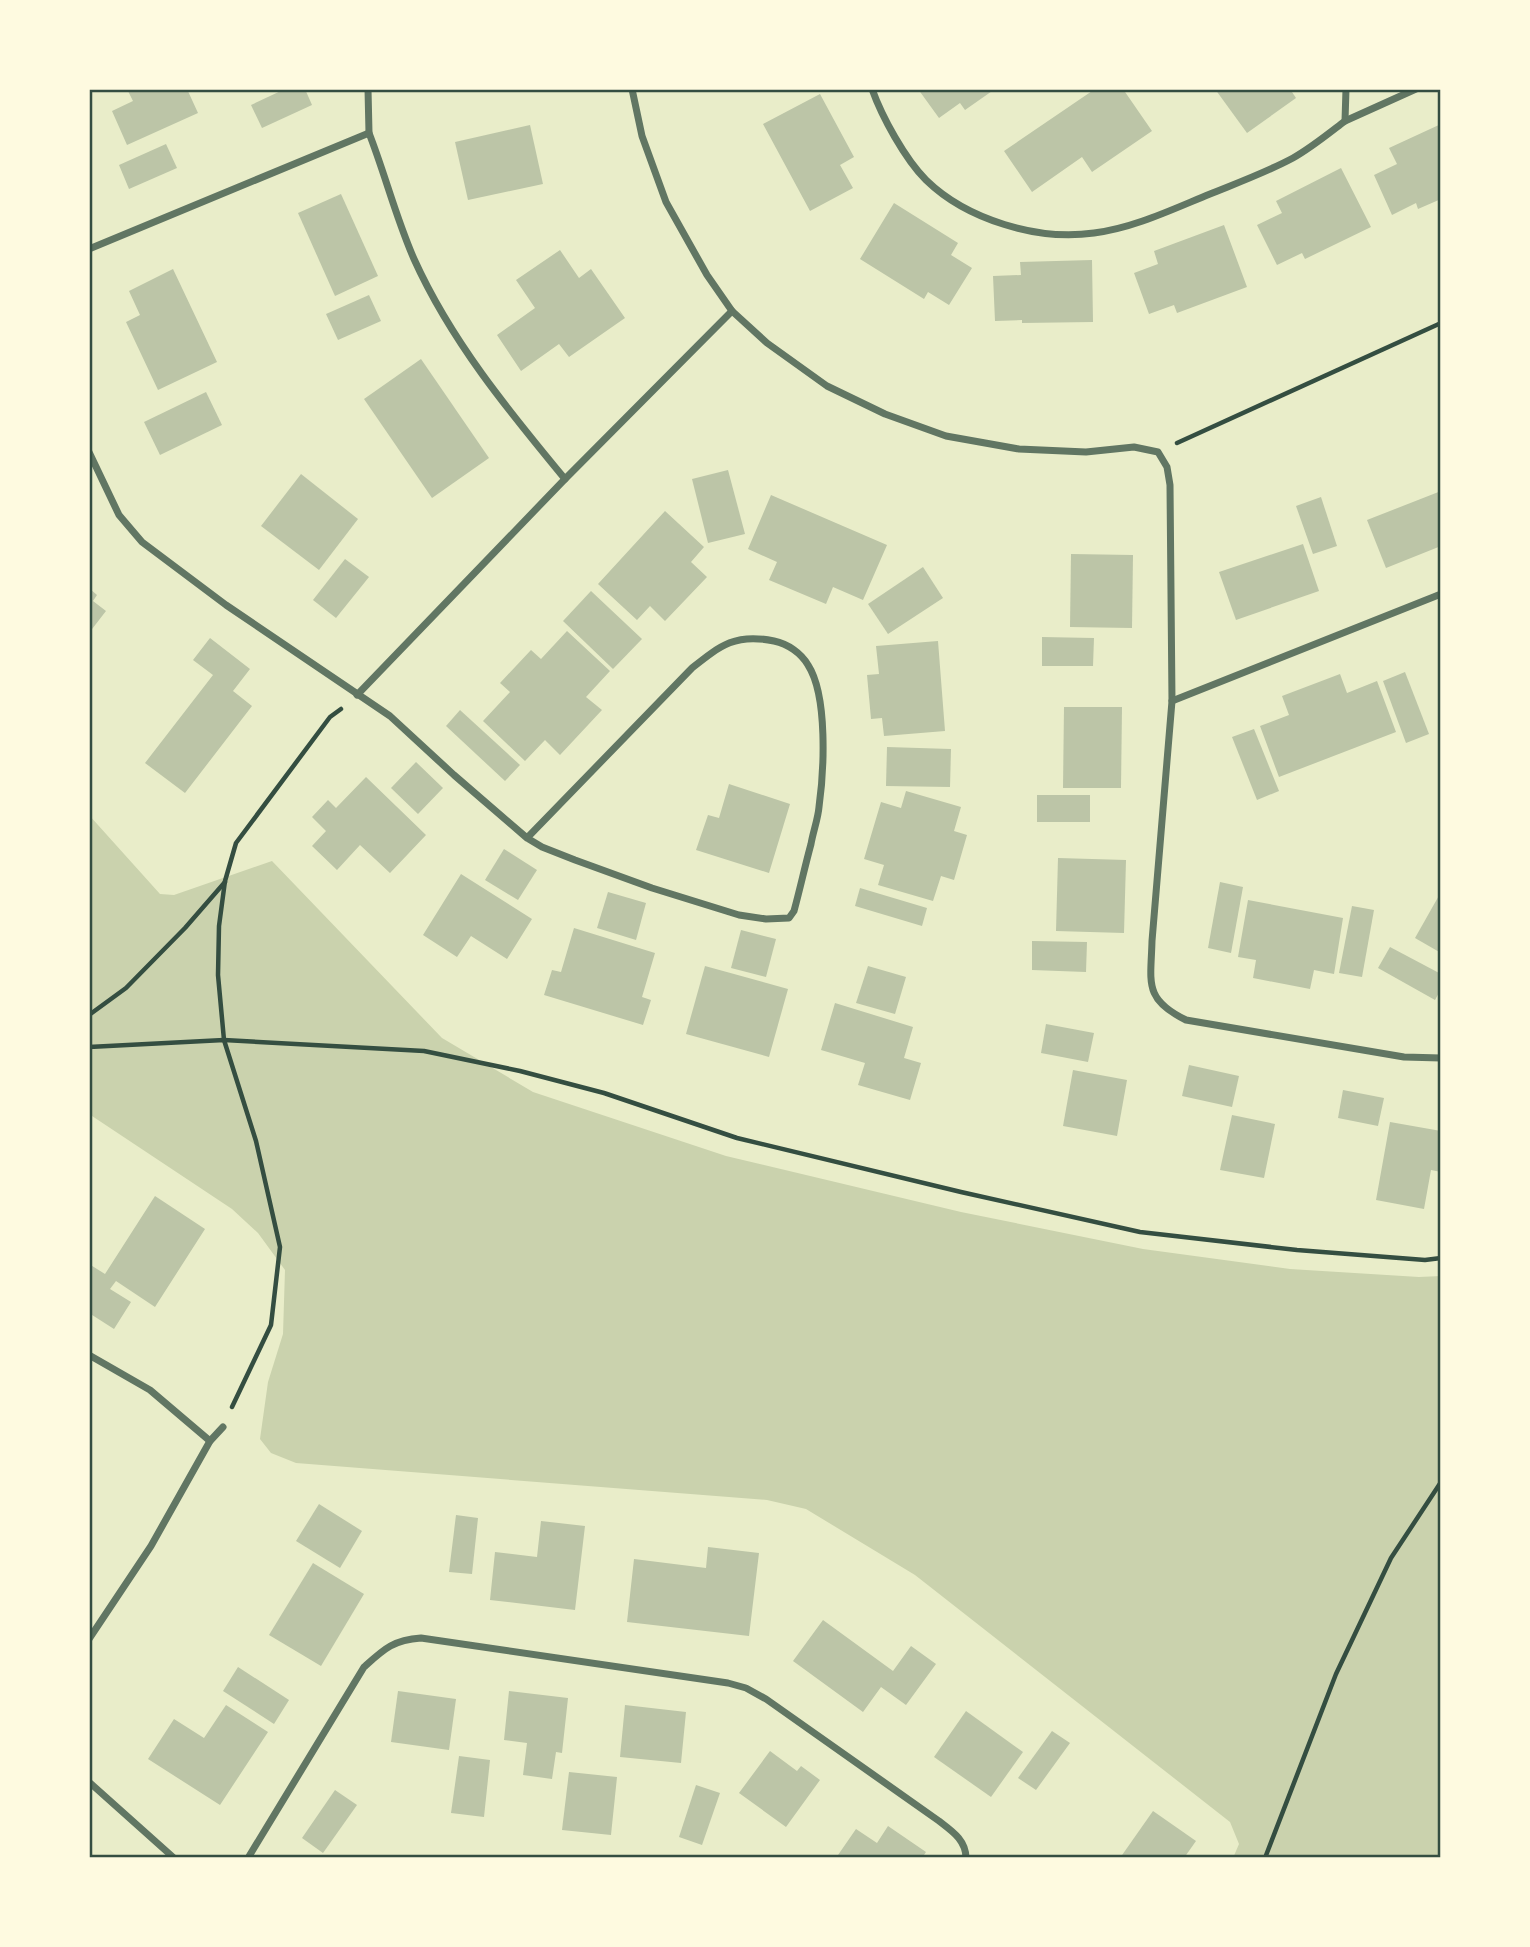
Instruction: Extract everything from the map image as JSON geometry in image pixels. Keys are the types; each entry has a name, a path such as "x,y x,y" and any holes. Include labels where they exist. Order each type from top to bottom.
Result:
{"street":[{"path":"368,89 369,132 414,257 447,321 487,382 565,479"},
{"path":"632,89 642,136 666,202 707,275 732,311 767,343 827,386 885,414 946,436 1019,449 1086,452 1134,447 1158,452 1167,467 1170,485 1172,701 1152,941 1151,981 1155,999 1168,1012 1186,1020 1404,1057 1441,1058"},
{"path":"872,89 879,109 902,147 926,180 942,193 987,218 1018,230 1055,234 1093,234 1134,224 1181,206 1292,158 1345,121 1416,89"},
{"path":"1345,121 1346,89"},
{"path":"89,249 369,132"},
{"path":"358,695 565,479 732,311"},
{"path":"89,452 119,514 142,542 226,605 390,716 527,838 542,847 639,883 739,915 789,919 794,911 819,809 823,749 817,687 809,666 797,652 779,642 759,638 740,639 717,648 692,668 527,838"},
{"path":"1172,701 1441,594"},
{"path":"89,1355 150,1390 210,1441"},
{"path":"89,1640 151,1546 210,1441 223,1427"},
{"path":"248,1858 364,1667 383,1649 404,1639 421,1638 728,1683 746,1688 766,1699 939,1821 959,1838 965,1848 966,1858"},
{"path":"89,1782 174,1858"}],"path":[{"path":"1158,452 1441,323"},
{"path":"223,1427 271,1325 280,1247 256,1141 225,1040 218,975 219,926 225,881 236,843 257,812 330,718 358,695"},
{"path":"89,1015 134,979 185,928 225,881"},
{"path":"89,1047 225,1040 424,1051 520,1071 604,1093 737,1138 1140,1232 1297,1250 1425,1260 1441,1258"},
{"path":"1265,1858 1336,1674 1391,1558 1441,1482"}],"green space":[{"path":"89,815 160,894 174,895 272,861 442,1038 533,1092 726,1156 961,1212 1143,1249 1290,1269 1441,1276 1441,1858 1233,1858 1239,1844 1230,1822 915,1575 806,1509 767,1500 296,1463 271,1453 260,1439 268,1382 283,1334 285,1270 258,1233 232,1209 89,1114"}],"building":[{"path":"127,89 187,89 198,113 127,145 112,111 133,101"},
{"path":"285,89 305,89 312,105 262,128 251,105"},
{"path":"918,89 995,89 965,110 960,103 939,118"},
{"path":"1095,89 1123,89 1152,131 1092,172 1082,157 1032,192 1004,151"},
{"path":"1215,89 1290,89 1296,98 1247,133"},
{"path":"820,94 854,157 840,165 853,188 810,211 763,124"},
{"path":"1441,124 1441,199 1418,209 1416,203 1392,215 1374,175 1397,164 1389,148"},
{"path":"530,125 543,184 468,200 455,142"},
{"path":"166,144 177,168 129,189 119,165"},
{"path":"1341,168 1371,227 1305,259 1302,253 1277,265 1257,225 1282,213 1276,201"},
{"path":"341,194 378,276 335,296 298,213"},
{"path":"894,203 958,243 951,255 972,268 949,305 928,292 924,299 860,259"},
{"path":"1224,225 1247,287 1177,313 1174,305 1149,314 1134,273 1158,264 1154,251"},
{"path":"560,250 579,278 591,269 625,318 569,357 559,344 521,371 497,335 535,308 516,280"},
{"path":"1092,260 1093,322 995,321 993,276 1021,275 1020,262"},
{"path":"173,269 217,362 158,390 126,322 140,315 129,291"},
{"path":"369,295 381,321 338,340 326,314"},
{"path":"421,359 489,458 432,498 364,399"},
{"path":"206,392 222,425 160,455 144,422"},
{"path":"728,470 745,534 708,543 692,479"},
{"path":"301,474 358,519 319,570 261,526"},
{"path":"1441,491 1441,546 1386,568 1367,520"},
{"path":"771,495 887,545 863,600 833,587 826,604 769,580 777,562 748,549"},
{"path":"1321,497 1337,546 1313,554 1296,506"},
{"path":"665,511 704,547 691,562 707,577 665,621 650,606 637,620 598,584"},
{"path":"1303,544 1319,591 1236,620 1219,572"},
{"path":"1071,554 1133,555 1132,628 1070,627"},
{"path":"345,559 369,577 336,618 313,600"},
{"path":"923,567 943,598 888,634 868,604"},
{"path":"89,588 97,595 93,601 106,611 89,633"},
{"path":"591,591 642,639 613,669 563,621"},
{"path":"567,631 610,671 586,697 602,710 560,755 545,740 525,761 483,721 510,692 500,683 531,650 541,659"},
{"path":"1042,637 1094,638 1093,666 1042,666"},
{"path":"210,638 250,669 233,691 252,706 185,793 145,763 213,675 193,660"},
{"path":"938,641 945,731 884,736 882,718 871,719 867,675 879,674 876,646"},
{"path":"1405,672 1429,734 1406,743 1383,681"},
{"path":"1340,674 1347,693 1377,681 1396,732 1279,777 1260,726 1289,715 1282,696"},
{"path":"1064,707 1122,707 1121,788 1063,788"},
{"path":"460,710 520,765 505,781 446,726"},
{"path":"1254,729 1279,791 1257,800 1232,737"},
{"path":"887,747 951,749 950,787 886,786"},
{"path":"416,762 443,788 418,814 391,788"},
{"path":"366,777 426,835 390,873 360,845 337,870 312,846 326,831 312,817 328,800 336,808"},
{"path":"729,784 790,804 769,873 696,850 708,815 719,818"},
{"path":"906,791 961,807 954,831 967,835 954,880 941,876 933,901 878,885 884,865 864,859 881,802 901,808"},
{"path":"1037,795 1090,795 1090,822 1037,822"},
{"path":"504,849 537,870 518,900 485,880"},
{"path":"1058,858 1126,860 1124,933 1056,931"},
{"path":"461,874 532,919 507,959 471,936 457,957 423,935"},
{"path":"1220,882 1243,887 1231,953 1208,948"},
{"path":"860,888 927,908 922,926 855,906"},
{"path":"608,892 646,903 636,940 597,928"},
{"path":"1441,892 1441,953 1415,938"},
{"path":"1248,900 1343,918 1334,974 1314,970 1310,989 1253,978 1256,960 1238,957"},
{"path":"1352,906 1374,910 1362,977 1339,973"},
{"path":"574,928 655,953 642,997 651,1000 643,1025 544,995 552,970 561,972"},
{"path":"741,930 776,939 766,977 731,968"},
{"path":"1032,941 1087,942 1086,972 1032,970"},
{"path":"1390,947 1441,974 1441,989 1435,1000 1378,968"},
{"path":"705,966 788,989 769,1057 686,1034"},
{"path":"868,966 906,977 895,1014 856,1003"},
{"path":"835,1003 913,1027 904,1058 921,1063 910,1100 858,1085 865,1063 821,1050"},
{"path":"1046,1024 1094,1033 1088,1062 1041,1053"},
{"path":"1189,1065 1239,1076 1232,1107 1182,1096"},
{"path":"1073,1070 1127,1080 1117,1136 1063,1126"},
{"path":"1343,1090 1384,1098 1378,1126 1338,1118"},
{"path":"1232,1115 1275,1124 1264,1178 1220,1170"},
{"path":"1390,1122 1441,1131 1441,1172 1431,1170 1424,1209 1376,1200"},
{"path":"155,1196 205,1229 155,1307 116,1281 110,1289 131,1302 114,1329 89,1313 89,1264 105,1274"},
{"path":"319,1504 362,1531 340,1568 296,1541"},
{"path":"456,1515 478,1518 472,1574 449,1572"},
{"path":"541,1521 585,1526 575,1610 490,1600 495,1552 537,1557"},
{"path":"708,1547 759,1553 749,1636 627,1622 634,1559 706,1568"},
{"path":"313,1563 364,1594 321,1666 269,1635"},
{"path":"823,1620 893,1671 911,1646 936,1664 906,1705 881,1687 863,1712 793,1661"},
{"path":"238,1667 289,1700 274,1724 223,1691"},
{"path":"398,1691 456,1699 449,1750 391,1742"},
{"path":"509,1691 568,1698 562,1753 556,1752 552,1779 523,1775 527,1743 504,1740"},
{"path":"226,1705 268,1732 220,1805 148,1759 174,1719 204,1738"},
{"path":"625,1705 686,1712 681,1763 620,1757"},
{"path":"966,1711 1023,1752 991,1797 934,1757"},
{"path":"1052,1731 1070,1743 1036,1790 1018,1778"},
{"path":"770,1751 797,1771 801,1766 820,1780 786,1827 739,1793"},
{"path":"459,1756 490,1760 484,1817 451,1813"},
{"path":"569,1772 617,1777 611,1835 562,1830"},
{"path":"696,1785 720,1793 702,1845 679,1837"},
{"path":"335,1790 357,1805 323,1853 302,1838"},
{"path":"1153,1811 1196,1841 1184,1858 1120,1858"},
{"path":"888,1826 926,1852 922,1858 842,1858 838,1855 856,1829 877,1843"}]}
